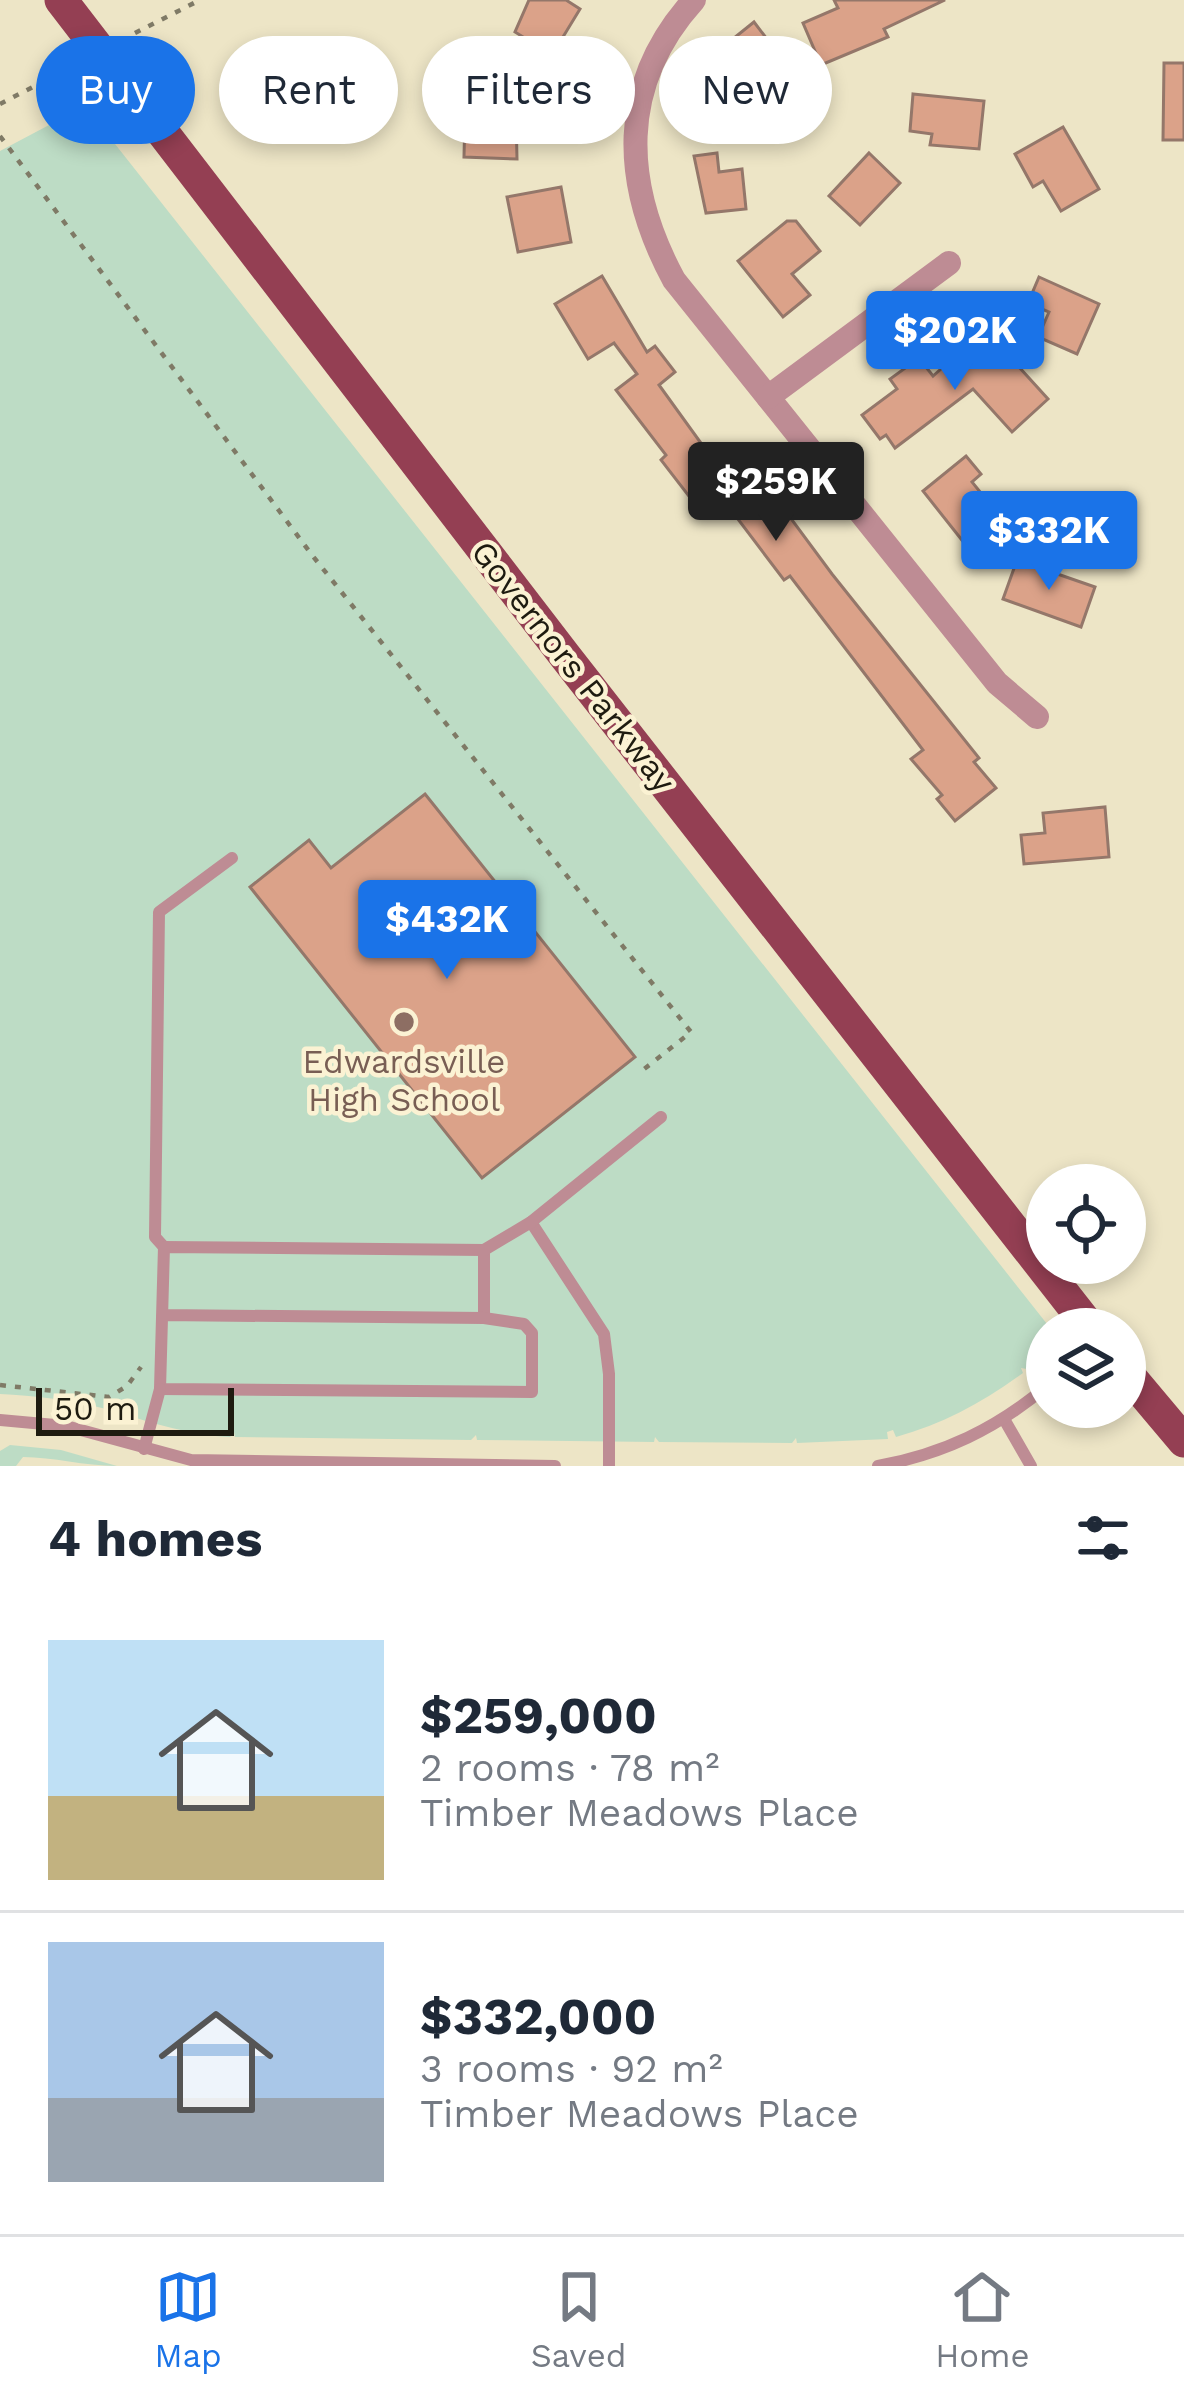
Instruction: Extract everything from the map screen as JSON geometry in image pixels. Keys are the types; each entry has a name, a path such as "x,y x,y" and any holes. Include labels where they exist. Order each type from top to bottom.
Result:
{"main road":[{"name":"Governors Parkway","path":"62,0 565,656 1075,1308"},
{"path":"1146,1396 1184,1441"}],"street":[{"path":"694,0 661,44 644,85 634,128 637,190 674,280 998,683 1037,717"},
{"path":"768,397 949,263"}],"lane":[{"path":"232,858 159,912 155,1237 164,1246 484,1250 530,1222 661,1117"},
{"path":"530,1222 604,1334 609,1466"},
{"path":"144,1449 160,1389 164,1246"},
{"path":"484,1250 484,1318"},
{"path":"160,1389 532,1392 530,1330 524,1324 484,1318 162,1315"},
{"path":"878,1466 939,1451 1004,1419 1026,1402"},
{"path":"1004,1419 1030,1466"},
{"path":"0,1420 66,1426 191,1460 555,1466"}],"path":[{"path":"135,33 200,0"},
{"path":"0,104 36,85"},
{"path":"0,136 312,555 691,1032 643,1070"},
{"path":"0,1385 109,1397 132,1381 142,1362"}],"green space":[{"name":"Edwardsville High School","path":"36,132 36,144 115,144 1034,1308 1026,1308 1023,1373 962,1411 914,1432 896,1437 893,1430 887,1432 888,1439 797,1443 796,1438 792,1443 659,1442 655,1437 654,1442 477,1440 476,1435 471,1440 235,1437 234,1432 230,1437 213,1436 77,1402 0,1394 0,151"},
{"path":"10,1445 61,1450 117,1466 23,1457 16,1466 0,1466 0,1451"}],"building":[{"path":"529,0 566,0 580,9 564,36 515,32"},
{"path":"834,0 945,0 884,29 888,37 832,60 832,36 809,36 803,23 838,8"},
{"path":"754,22 765,36 736,36"},
{"path":"1164,63 1184,63 1184,140 1163,140"},
{"path":"913,94 984,101 979,149 930,145 932,134 910,131"},
{"path":"1063,127 1099,189 1061,211 1043,181 1033,187 1015,154"},
{"path":"464,144 517,144 517,159 464,157"},
{"path":"717,153 719,172 742,169 746,209 706,213 694,156"},
{"path":"869,153 900,183 860,225 829,196"},
{"path":"561,187 571,242 518,252 507,197"},
{"path":"787,221 796,221 820,251 792,274 810,295 783,317 738,261"},
{"path":"602,276 647,352 655,346 675,372 659,385 716,464 738,447 979,758 974,762 996,788 955,821 937,799 942,795 911,759 923,750 790,576 784,580 722,498 702,513 661,460 666,455 616,390 637,374 614,343 588,359 555,304"},
{"path":"1039,277 1099,304 1077,354 1038,337 1049,312 1028,303"},
{"path":"970,343 984,358 998,344 1048,399 1012,432 973,389 895,448 886,435 880,439 862,415 897,389 890,379 919,358 933,376"},
{"path":"966,456 981,474 972,482 989,503 976,512 991,531 969,549 923,491"},
{"path":"1017,560 1095,587 1081,627 1003,599"},
{"path":"425,794 635,1057 482,1178 250,887 309,840 331,868"},
{"path":"1105,807 1109,857 1024,864 1021,835 1045,833 1043,813"}],"place":[{"name":"Edwardsville High School","path":"404,1022"}]}
